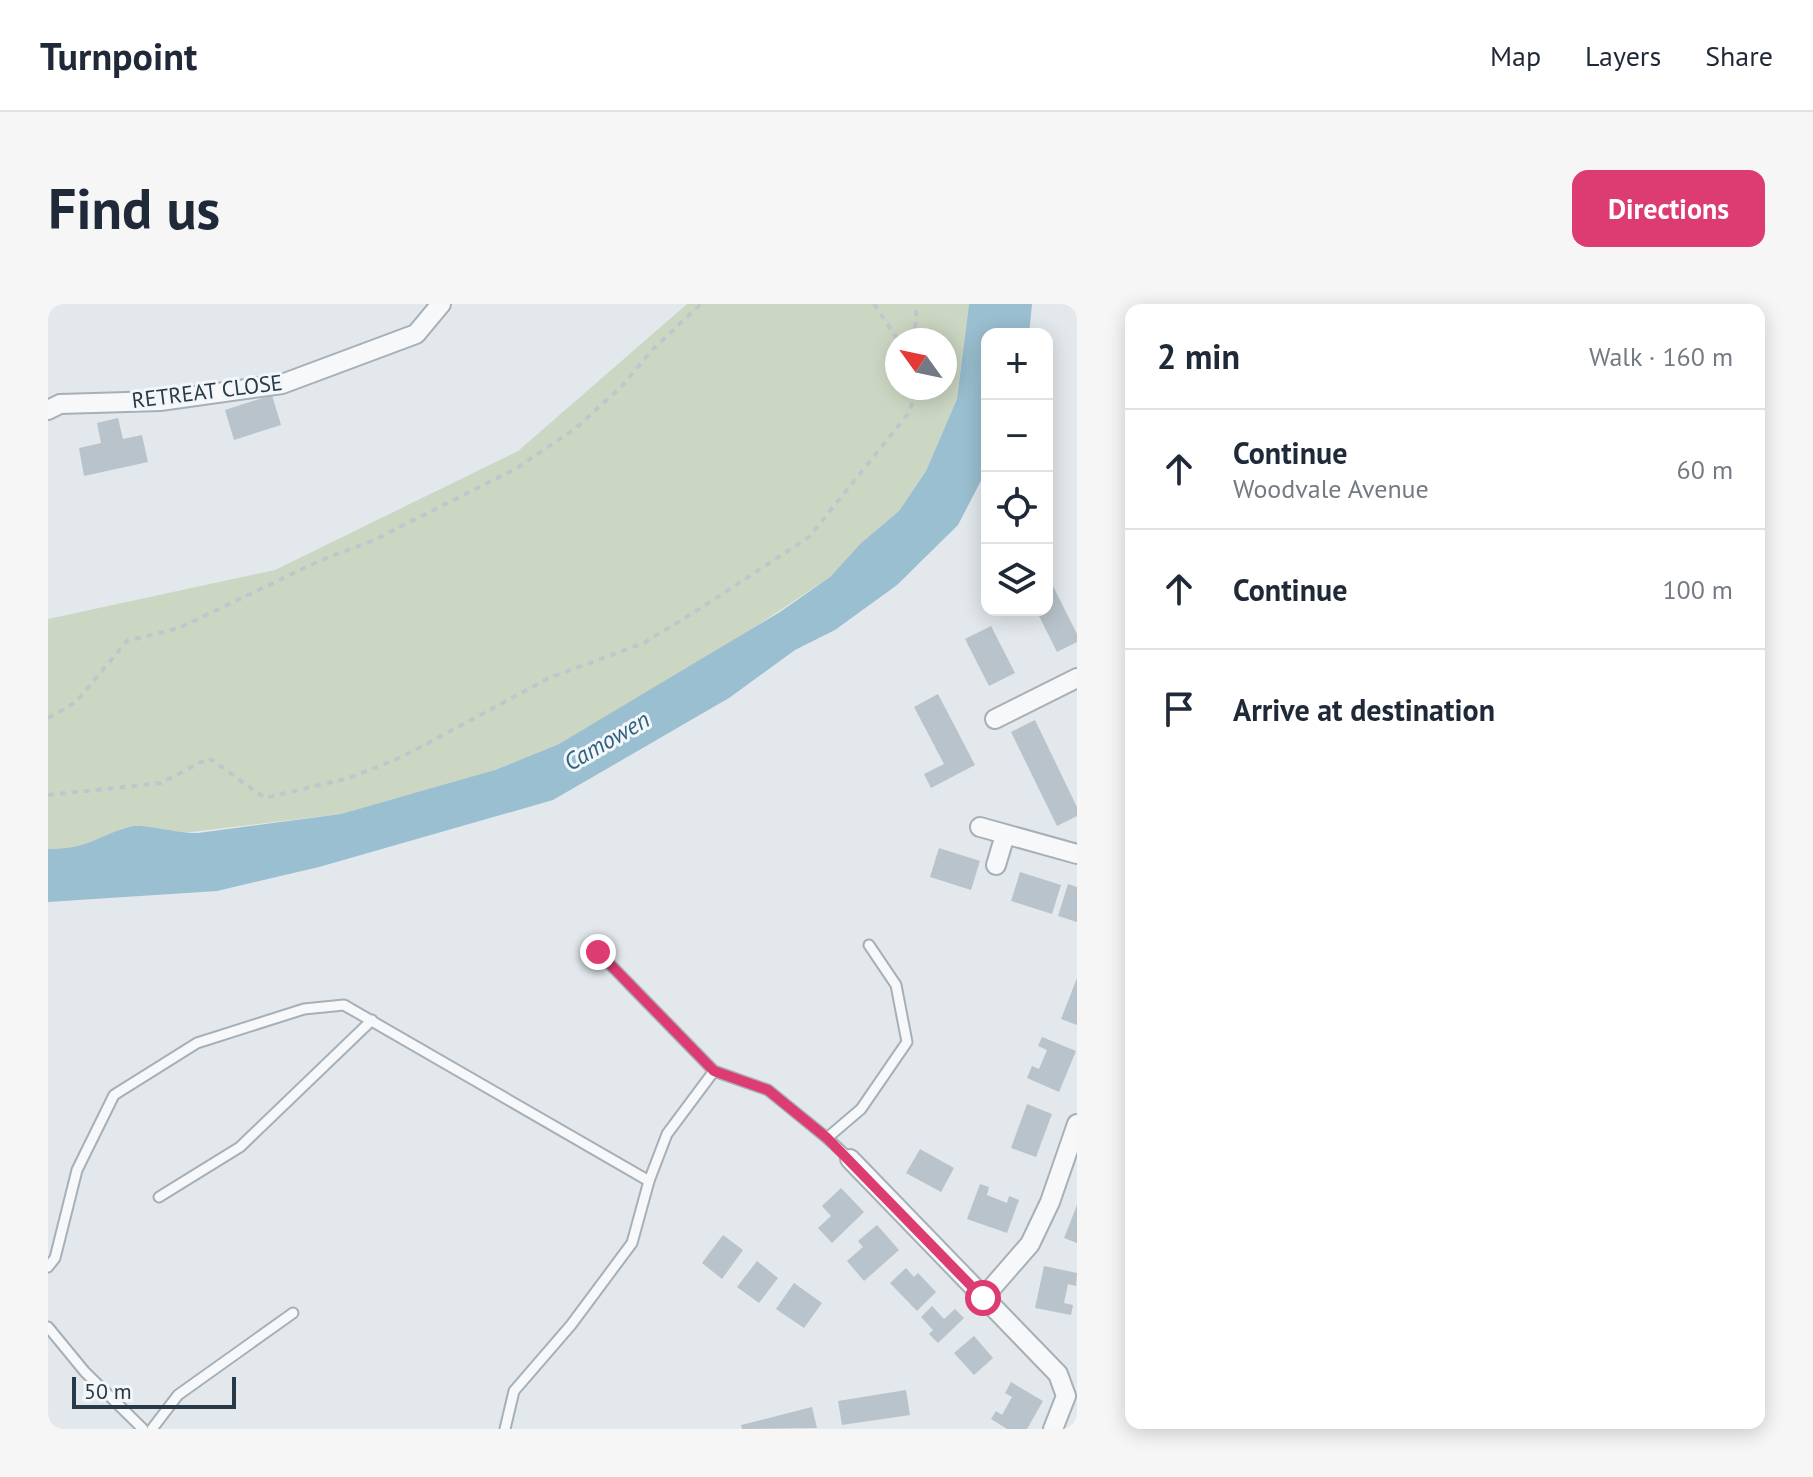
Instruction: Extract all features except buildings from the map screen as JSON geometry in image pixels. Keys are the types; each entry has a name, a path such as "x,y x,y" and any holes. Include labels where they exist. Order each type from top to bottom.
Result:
{"street":[{"name":"RETREAT CLOSE","path":"48,410 60,404 160,401 282,384 416,334 441,304"},
{"path":"995,719 1077,678"},
{"path":"980,827 1077,854"},
{"path":"996,865 1005,835"},
{"path":"983,1298 1030,1244 1050,1202 1077,1124"},
{"path":"850,1159 1072,1390 1053,1429"}],"lane":[{"path":"827,1138 861,1109 907,1042 896,985 869,945"},
{"path":"598,952 714,1071 768,1090 850,1159"},
{"path":"48,1267 55,1258 77,1170 114,1095 197,1043 304,1009 344,1005 552,1128 649,1181"},
{"path":"159,1197 240,1147 372,1020"},
{"path":"505,1429 514,1391 571,1325 632,1243 649,1181 667,1134 714,1071"},
{"path":"152,1429 178,1395 293,1313"},
{"path":"48,1327 85,1372 143,1429"}],"path":[{"path":"48,718 76,702 127,641 179,628 319,561 372,541 517,468 576,428 621,387 653,349 701,304"},
{"path":"874,304 890,328"},
{"path":"915,328 917,304"},
{"path":"48,795 161,783 209,758 265,798 349,778 402,757 549,678 644,643 809,537 908,414 914,400"}],"green space":[{"path":"687,304 969,304 957,399 957,328 885,328 885,400 957,400 926,471 899,511 861,543 830,577 702,662 559,744 495,770 445,785 341,814 175,834 137,825 76,849 48,849 48,619 275,570 518,451"}],"water":[{"name":"Camowen","path":"969,304 1032,304 1030,328 981,328 981,481 958,525 897,585 835,630 795,650 729,698 553,800 319,867 217,891 48,902 48,849 74,847 134,826 198,833 341,814 495,770 559,744 780,612 830,577 861,543 899,511 926,471 957,399"}],"route":[{"path":"598,952 714,1071 768,1090 827,1138 983,1298"}]}
